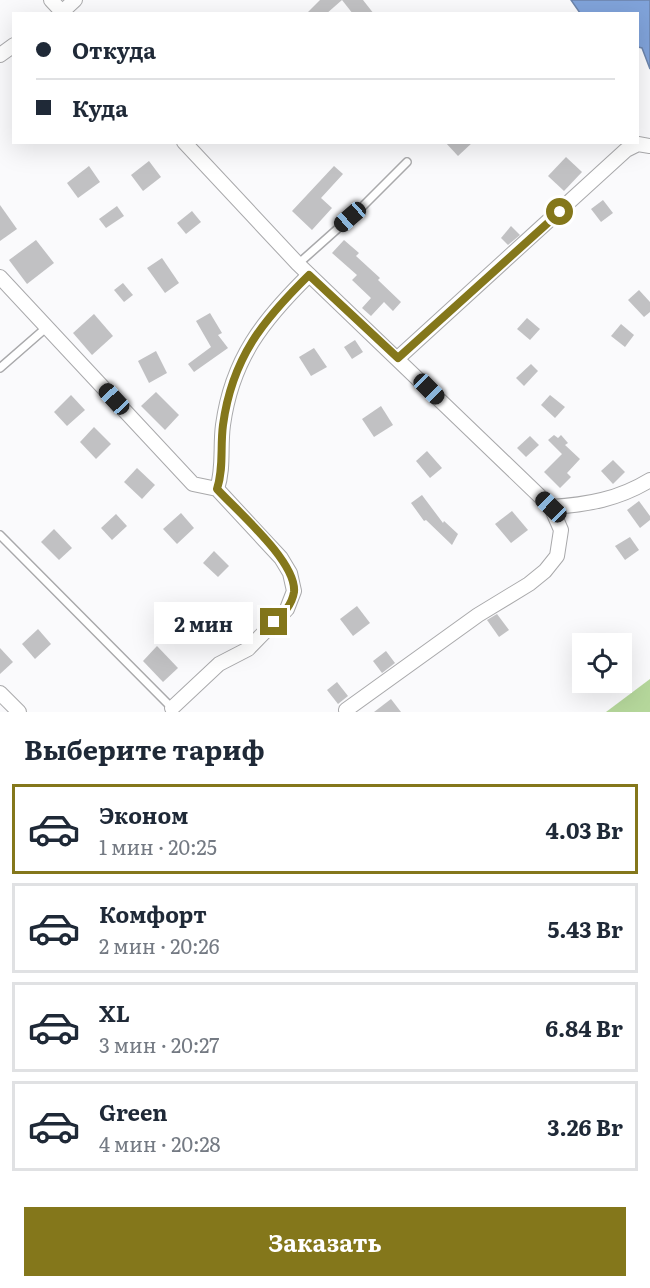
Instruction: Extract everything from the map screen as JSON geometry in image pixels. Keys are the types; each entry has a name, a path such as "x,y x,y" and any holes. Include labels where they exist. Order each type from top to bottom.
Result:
{"street":[{"path":"51,0 61,12"},
{"path":"63,12 75,0"},
{"path":"186,144 309,275 551,507 561,530 557,556 545,571 529,584 478,615 346,710"},
{"path":"398,358 626,150 638,144 650,146"},
{"path":"217,489 222,475 223,425 241,358 278,305 309,275"},
{"path":"0,277 194,484 217,489 281,558 290,573 294,591 287,609 248,649 219,664 172,708"},
{"path":"551,507 584,505 605,500 650,480"},
{"path":"0,693 19,712"}],"lane":[{"path":"298,264 362,207 407,162"},
{"path":"0,368 47,327"},
{"path":"0,535 172,708"}],"green space":[{"path":"650,679 650,712 606,712 632,693"}],"water":[{"path":"571,0 650,0 650,69 642,48 639,47 639,12 579,12"}],"building":[{"path":"320,0 342,0 328,12 308,12"},
{"path":"342,0 363,0 372,12 351,12"},
{"path":"447,144 471,144 458,156"},
{"path":"566,157 582,172 564,191 548,176"},
{"path":"149,161 161,177 143,191 131,175"},
{"path":"89,166 100,182 78,198 67,183"},
{"path":"334,166 343,174 321,198 332,208 312,230 292,211"},
{"path":"603,200 613,213 601,222 591,209"},
{"path":"0,205 17,229 0,241"},
{"path":"117,206 124,216 106,228 99,219"},
{"path":"192,211 201,222 186,234 177,223"},
{"path":"511,226 520,235 508,245 501,238"},
{"path":"36,240 54,263 27,284 9,260"},
{"path":"344,240 359,253 356,256 401,302 393,311 384,302 371,316 362,308 371,298 352,280 357,275 332,253"},
{"path":"162,258 179,283 165,293 147,268"},
{"path":"123,283 133,295 124,302 114,290"},
{"path":"639,290 650,302 650,312 644,317 628,300"},
{"path":"210,313 222,333 218,335 228,348 194,372 188,364 211,347 196,321"},
{"path":"94,314 113,336 92,355 73,333"},
{"path":"527,318 540,329 530,340 517,329"},
{"path":"621,324 634,335 625,347 611,336"},
{"path":"355,340 363,352 352,359 344,347"},
{"path":"314,348 327,367 311,376 299,357"},
{"path":"156,351 167,373 149,383 138,361"},
{"path":"531,364 538,371 524,386 516,378"},
{"path":"156,392 179,415 165,430 141,406"},
{"path":"71,395 85,410 67,426 54,412"},
{"path":"550,395 565,407 555,418 541,405"},
{"path":"381,406 393,425 374,437 362,419"},
{"path":"94,427 111,444 96,459 80,442"},
{"path":"554,435 558,438 561,435 568,443 565,445 580,459 567,473 571,477 560,488 544,472 562,454 548,440"},
{"path":"530,436 539,445 526,457 517,448"},
{"path":"427,451 442,468 430,478 416,461"},
{"path":"613,460 625,472 613,484 601,471"},
{"path":"137,468 155,485 142,499 124,482"},
{"path":"422,495 443,523 444,521 458,534 452,545 426,520 424,521 411,503"},
{"path":"639,501 650,516 650,520 640,528 627,510"},
{"path":"512,511 528,530 511,543 495,524"},
{"path":"181,513 194,528 177,544 163,529"},
{"path":"116,514 127,526 112,540 101,528"},
{"path":"54,529 72,548 59,560 41,542"},
{"path":"630,537 639,550 625,560 615,546"},
{"path":"214,551 229,566 218,577 203,563"},
{"path":"357,606 370,623 353,636 340,619"},
{"path":"497,614 509,630 499,637 487,620"},
{"path":"38,629 51,644 35,659 22,644"},
{"path":"157,646 178,668 163,682 143,661"},
{"path":"0,648 13,662 0,674"},
{"path":"386,651 395,663 382,673 373,661"},
{"path":"337,682 348,696 338,704 327,690"},
{"path":"391,699 401,712 374,712"}],"route":[{"path":"274,622 287,609 294,591 290,573 281,558 217,489 222,475 223,425 233,381 241,358 258,333 278,305 309,275 398,358 560,212"}]}
